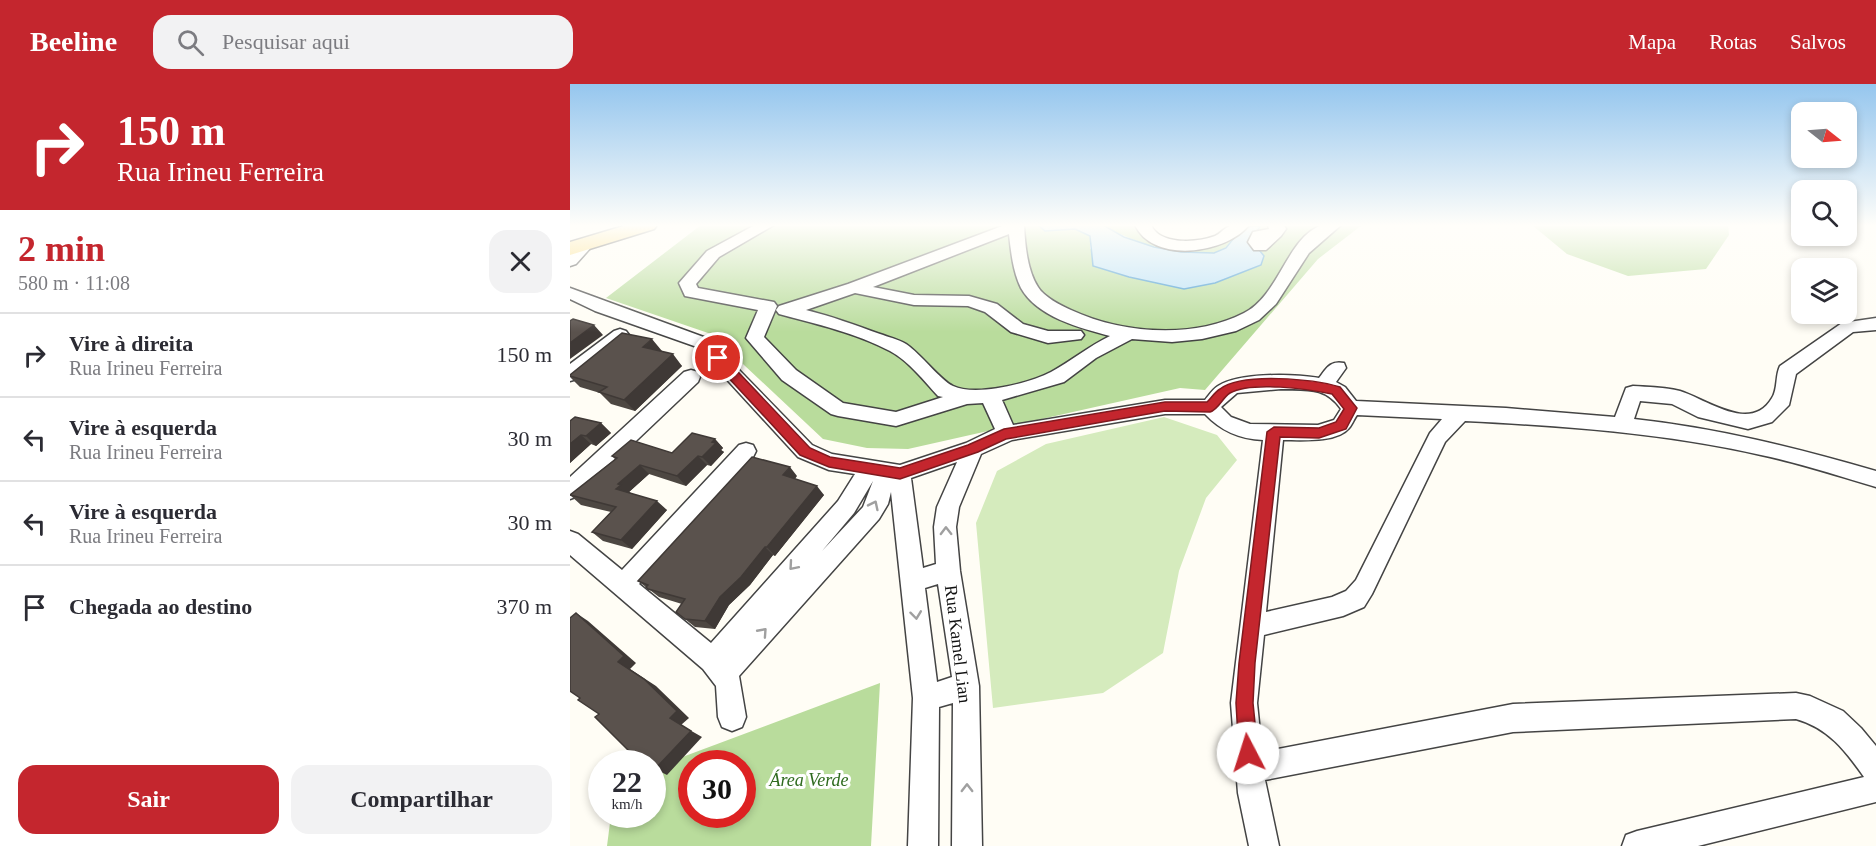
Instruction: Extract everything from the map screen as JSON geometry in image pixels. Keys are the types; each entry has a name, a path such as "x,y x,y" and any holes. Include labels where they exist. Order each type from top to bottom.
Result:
{"street":[{"path":"707,261 687,283 691,292 768,306 829,321 898,347 920,364 945,391 967,397"},
{"path":"787,310 854,288 925,261"},
{"path":"1022,261 1025,277 1032,293 1078,329 1090,354"},
{"path":"854,288 914,300 969,301 991,308 1017,328 1048,336 1078,329 1174,338 1220,331 1254,316 1271,301 1296,261"},
{"path":"570,293 601,307 703,343 805,451 829,462 886,470 973,448 1007,434 1165,406 1210,407 1224,422 1248,432 1319,433 1341,425 1351,408"},
{"path":"768,306 755,338 789,375 838,409 896,419 967,397 990,396 1014,391 1057,377 1090,354 1130,333"},
{"path":"1622,425 1633,393 1676,397 1706,412 1748,422 1765,417 1782,400 1787,372 1848,327 1876,324"},
{"path":"570,374 620,335"},
{"path":"1323,386 1337,368"},
{"path":"570,490 691,377"},
{"path":"1210,407 1225,391 1245,384 1298,383 1336,390 1351,408 1622,425 1763,447 1876,479"},
{"path":"990,396 1007,434"},
{"path":"1422,412 1437,438"},
{"path":"1251,627 1334,608 1355,599 1364,587 1437,438 1459,414"},
{"path":"1264,846 1252,793 1244,703 1274,432"},
{"name":"Rua Kamel Lian","path":"967,846 966,686 948,571 945,527 948,507 973,448"},
{"path":"622,586 746,451"},
{"path":"718,668 826,545 877,504 886,470"},
{"path":"886,470 912,582 926,698 923,846"},
{"path":"570,541 718,668 729,682 732,717"},
{"path":"912,582 948,571"},
{"path":"926,698 966,686"},
{"path":"1250,769 1513,718 1796,706 1816,710 1836,722 1857,743 1876,770"},
{"path":"1637,846 1876,788"}],"green space":[{"path":"655,261 1161,261 1238,273 1261,265 1259,261 1317,261 1205,390 1180,388 908,449 867,448 823,439 711,334 606,298"},
{"path":"1585,261 1712,261 1706,269 1628,276"},
{"path":"1164,417 1217,435 1237,460 1206,498 1179,571 1163,653 1103,693 993,708 976,523 997,471 1046,444"},
{"name":"Área Verde","path":"880,683 871,846 607,846 609,828 666,828 666,763 678,759 678,828 756,828 756,750 701,750"}],"water":[{"path":"1092,261 1262,261 1261,265 1215,283 1184,289 1129,277 1093,266"}],"building":[{"path":"573,319 594,325 570,343 570,321"},
{"path":"622,333 652,339 643,347 673,354 624,400 599,392 607,387 570,376 570,375"},
{"path":"575,417 601,423 586,436 581,435 570,444 570,421"},
{"path":"692,433 715,439 712,442 716,443 677,476 640,465 618,484 621,485 616,489 657,501 621,540 592,532 616,507 570,495 617,458 612,456 631,440 672,453"},
{"path":"752,457 790,467 783,475 817,486 741,577 720,597 705,621 685,619 676,612 685,599 648,589 646,587 648,585 638,581"},
{"path":"576,613 624,656 618,662 644,679 677,711 670,718 691,731 666,757 666,750 628,750 595,717 599,714 578,700 580,698 570,691 570,618"}],"route":[{"path":"718,358 805,451 829,462 900,473 973,448 1004,434 1165,406 1210,407 1225,391 1245,384 1298,383 1336,390 1351,408 1341,425 1319,433 1274,432 1247,663 1244,703 1248,753"}]}
